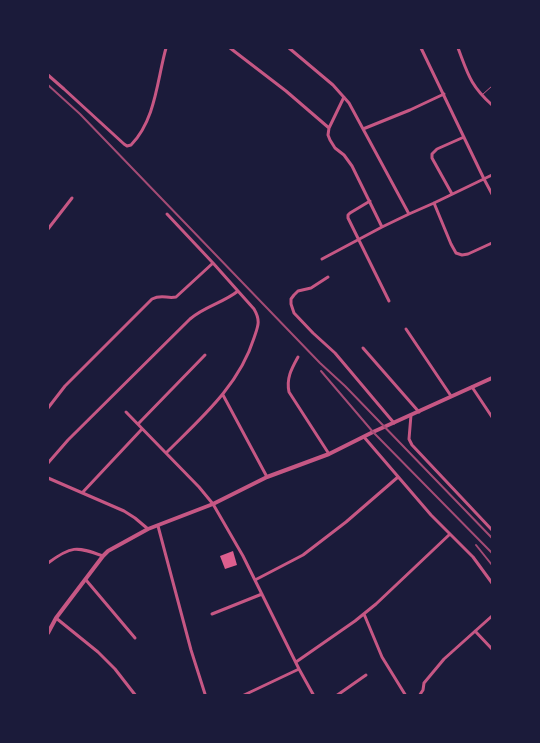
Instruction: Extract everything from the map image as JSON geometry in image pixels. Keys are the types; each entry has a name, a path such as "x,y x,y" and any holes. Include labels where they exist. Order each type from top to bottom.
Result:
{"street":[{"path":"48,75 127,146 131,145 148,119 166,48"},
{"path":"230,48 286,91 329,128"},
{"path":"289,48 333,85 349,103 409,214"},
{"path":"420,48 492,194"},
{"path":"458,48 470,79 481,95 492,105"},
{"path":"363,130 444,94"},
{"path":"344,97 329,128 328,135 352,166 382,227"},
{"path":"452,194 432,158 432,154 437,149 464,137"},
{"path":"322,259 382,227 492,175"},
{"path":"48,229 72,198"},
{"path":"370,201 350,213 348,218 389,300"},
{"path":"434,203 450,244 456,253 468,254 492,243"},
{"path":"166,453 223,395 234,381 251,348 258,323 258,317 254,309 167,214"},
{"path":"48,408 64,386 152,299 157,296 176,297 213,263"},
{"path":"328,277 311,288 298,291 294,295 291,299 294,313 312,333 335,353 394,423"},
{"path":"48,463 74,434 197,312 224,301 238,291"},
{"path":"406,329 451,396"},
{"path":"363,348 418,412"},
{"path":"138,424 204,355"},
{"path":"298,357 290,372 288,380 289,392 329,454"},
{"path":"48,633 56,618 108,551 148,529 213,504 268,477 329,454 364,436 492,378"},
{"path":"472,387 492,417"},
{"path":"223,395 268,477"},
{"path":"126,412 199,487 213,504 243,556 314,696"},
{"path":"411,415 409,439 412,445 492,530"},
{"path":"82,493 142,428"},
{"path":"364,436 431,515 473,557 492,583"},
{"path":"255,580 303,554 346,522 398,477"},
{"path":"48,478 124,511 148,529"},
{"path":"158,526 205,694"},
{"path":"296,662 364,614 450,534"},
{"path":"48,563 61,553 76,548 103,556"},
{"path":"86,580 135,638"},
{"path":"212,614 262,594"},
{"path":"364,614 382,657 406,696"},
{"path":"419,696 423,690 424,683 444,659 492,616"},
{"path":"56,618 98,652 115,669 136,696"},
{"path":"476,631 492,649"},
{"path":"242,696 299,669"},
{"path":"336,696 366,675"}],"lane":[{"path":"481,95 492,86"}],"building":[{"path":"233,551 237,565 225,569 220,556"}],"railway":[{"path":"48,85 80,114 492,538"},
{"path":"321,371 373,432 492,553"},
{"path":"476,545 492,565"}]}
